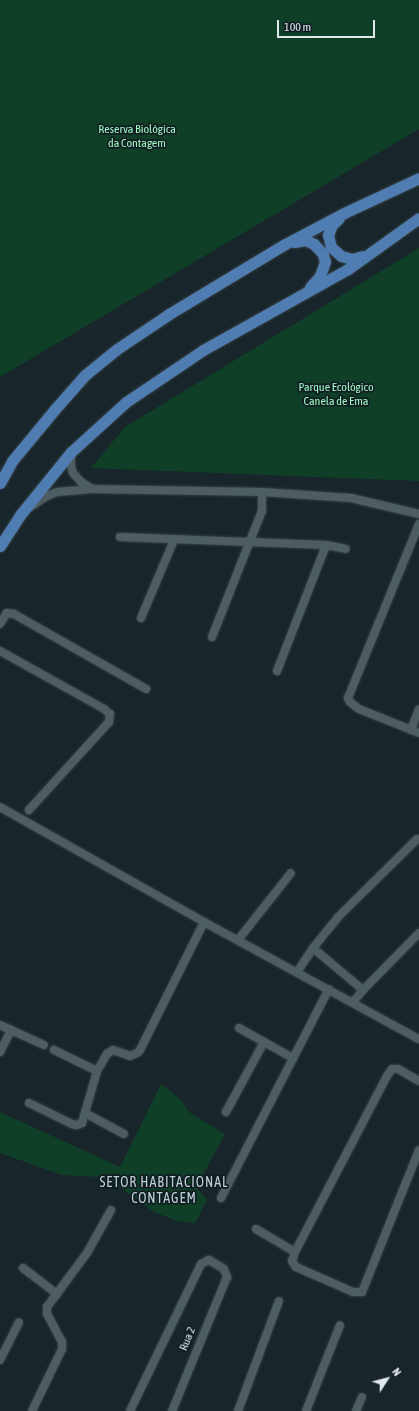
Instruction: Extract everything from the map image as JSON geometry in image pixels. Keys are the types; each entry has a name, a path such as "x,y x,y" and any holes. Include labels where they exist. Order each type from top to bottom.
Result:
{"main road":[{"path":"0,483 12,461 55,409 98,364 116,349 169,314 285,244 344,213 419,178"},
{"path":"344,213 332,225 328,235 331,247 342,256 352,259 372,252"},
{"path":"0,546 20,515 71,452 126,402 177,366 348,269 419,218"},
{"path":"285,244 306,240 314,244 323,254 325,262 320,276 306,292"}],"street":[{"path":"71,452 71,466 73,473 81,482 92,489"},
{"path":"20,515 46,496 57,492 92,489 262,492 351,498 419,514"},
{"path":"212,637 262,511 262,492"},
{"path":"419,524 416,540 348,698 350,702 359,709 419,733"},
{"path":"120,537 326,545 346,549"},
{"path":"141,618 174,540"},
{"path":"276,671 326,545"},
{"path":"0,624 7,613 14,614 146,689"},
{"path":"0,651 104,709 110,714 109,722 29,810"},
{"path":"411,730 419,709"},
{"path":"0,807 204,922 419,1039"},
{"path":"297,972 313,948 364,890 417,839"},
{"path":"238,940 291,873"},
{"path":"30,1103 77,1125 82,1123 98,1071 107,1054 110,1051 117,1050 130,1056 140,1050 204,922"},
{"path":"353,1002 419,933"},
{"path":"313,948 363,990"},
{"path":"221,1198 329,989"},
{"path":"0,1025 44,1045"},
{"path":"239,1028 293,1058"},
{"path":"0,1052 11,1030"},
{"path":"226,1112 264,1042"},
{"path":"54,1050 98,1071"},
{"path":"419,1081 398,1069 392,1069 387,1076 295,1252 292,1261 296,1267 353,1292 362,1292 419,1150"},
{"path":"85,1113 124,1134"},
{"path":"32,1411 62,1349 62,1342 46,1310 56,1294 87,1253 111,1210"},
{"path":"256,1230 295,1252"},
{"name":"Rua 2","path":"130,1411 201,1264 205,1261 212,1262 224,1269 227,1277 172,1411"},
{"path":"23,1268 56,1294"},
{"path":"238,1411 279,1301"},
{"path":"0,1360 19,1322"},
{"path":"306,1411 340,1325"},
{"path":"356,1411 362,1397"}],"green space":[{"name":"Reserva Biológica da Contagem","path":"0,0 419,0 419,129 0,377"},
{"name":"Parque Ecológico Canela de Ema","path":"419,248 419,481 91,468 125,427"},
{"path":"161,1084 181,1100 190,1113 225,1134 196,1187 207,1200 195,1223 177,1221 154,1212 120,1187 101,1177 62,1175 0,1153 0,1112 120,1167"}],"district":[{"name":"SETOR HABITACIONAL CONTAGEM","path":"164,1190"}]}
